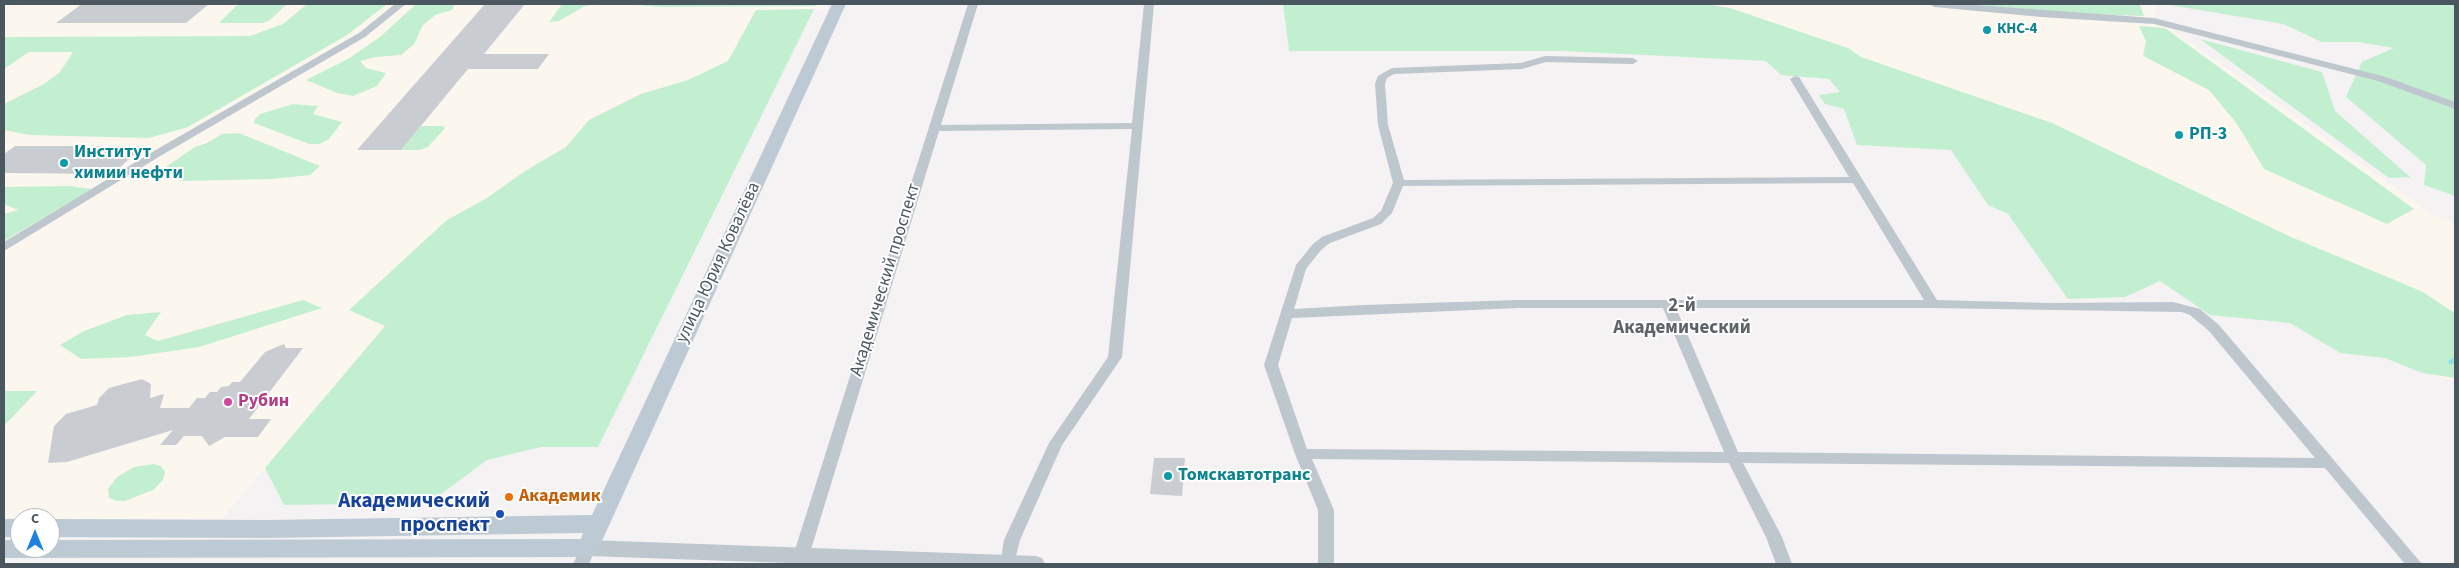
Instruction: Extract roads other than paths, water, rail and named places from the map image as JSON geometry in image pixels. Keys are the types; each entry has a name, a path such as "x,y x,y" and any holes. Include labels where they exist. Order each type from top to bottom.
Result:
{"main road":[{"name":"улица Юрия Ковалёва","path":"600,524 839,4"},
{"path":"4,549 252,550 585,556 600,524 266,529 60,528"},
{"path":"252,550 266,529"}],"street":[{"path":"4,247 158,153 362,35 400,4"},
{"name":"Академический проспект","path":"801,556 973,4"},
{"path":"1007,563 1012,540 1056,443 1115,357 1149,4"},
{"path":"1934,4 2041,14 2154,21 2382,79 2455,106"},
{"path":"1326,564 1326,510 1302,454 1271,365 1300,268 1317,247 1326,240 1377,221 1386,213 1399,183 1383,125 1380,84 1383,76 1392,71 1522,66 1545,59 1633,61"},
{"path":"1795,79 1855,180 1933,304"},
{"path":"933,128 1138,126"},
{"path":"1399,183 1855,180"},
{"path":"1287,313 1518,304 2173,306 2195,312 2214,328 2414,564"},
{"path":"1668,304 1734,459 1774,537 1784,564"},
{"path":"1302,454 2327,463"},
{"path":"585,556 801,556 925,562 1035,564"}],"waterway":[{"path":"2451,362 2455,360"}],"place":[{"name":"КНС-4","path":"1987,30"},
{"name":"РП-3","path":"2179,135"},
{"name":"Институт химии нефти","path":"64,163"},
{"name":"Рубин","path":"228,402"},
{"name":"Томскавтотранс","path":"1168,476"},
{"name":"Академик","path":"509,497"},
{"name":"Академический проспект","path":"500,514"}],"district":[{"name":"2-й Академический","path":"1682,318"}]}
